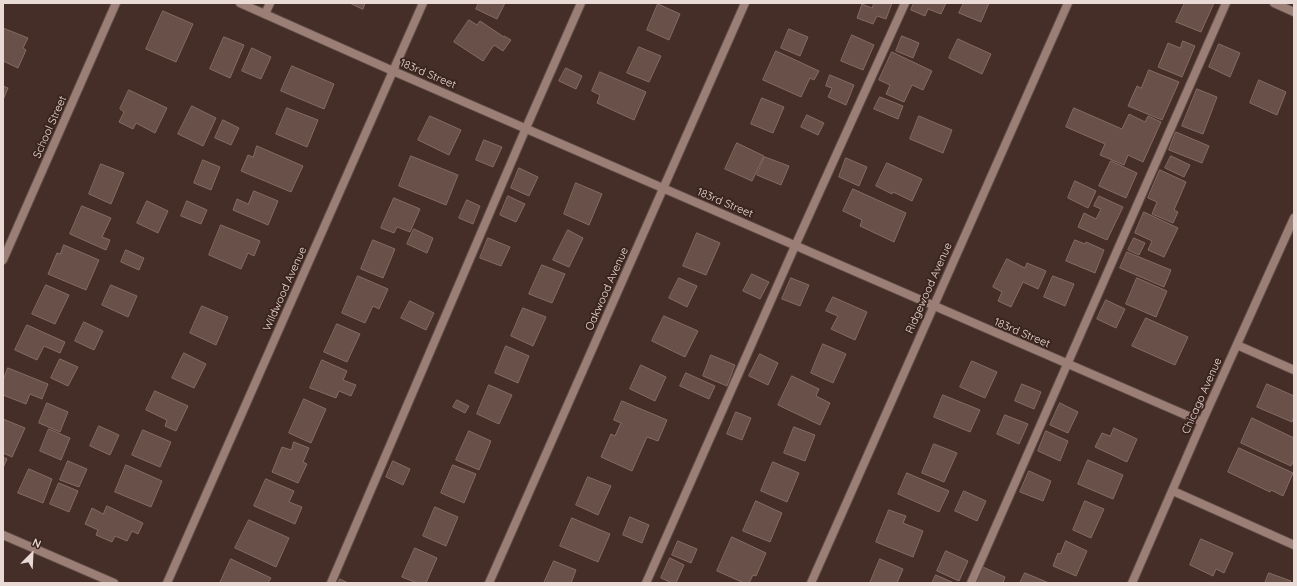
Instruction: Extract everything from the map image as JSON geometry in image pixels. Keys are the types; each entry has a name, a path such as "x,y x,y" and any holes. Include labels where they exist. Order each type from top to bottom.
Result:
{"street":[{"name":"School Street","path":"3,260 116,3"},
{"name":"183rd Street","path":"240,3 393,71 1202,422"},
{"path":"265,14 270,3"},
{"name":"Wildwood Avenue","path":"167,583 423,3"},
{"path":"331,583 526,128 582,3"},
{"name":"Oakwood Avenue","path":"489,583 745,3"},
{"path":"646,583 905,3"},
{"name":"Ridgewood Avenue","path":"811,583 1068,3"},
{"path":"971,583 1226,3"},
{"path":"1274,3 1294,12"},
{"name":"Chicago Avenue","path":"1132,583 1202,422 1294,218"},
{"path":"1237,345 1294,370"},
{"path":"1173,491 1294,545"},
{"path":"3,535 114,583"}],"building":[{"path":"350,3 365,3 363,9"},
{"path":"479,3 505,3 497,19 476,9"},
{"path":"874,3 892,3 886,19 877,16 873,24 857,18 862,4 872,8"},
{"path":"914,3 946,3 941,14 928,9 925,16 911,10"},
{"path":"964,3 989,3 981,22 959,13"},
{"path":"1185,3 1214,3 1201,32 1176,22"},
{"path":"658,4 680,14 669,40 647,30"},
{"path":"163,11 193,24 176,62 146,49"},
{"path":"469,20 477,25 480,21 511,40 503,51 494,45 483,61 454,42"},
{"path":"3,28 28,38 23,48 26,50 18,68 3,61"},
{"path":"789,29 808,37 800,56 781,48"},
{"path":"852,35 874,45 863,70 841,61"},
{"path":"902,36 919,43 913,58 896,51"},
{"path":"224,37 244,45 230,78 210,69"},
{"path":"958,39 991,54 982,74 949,58"},
{"path":"1183,41 1195,46 1182,77 1158,67 1168,43 1180,48"},
{"path":"1219,44 1240,53 1230,77 1209,67"},
{"path":"639,47 661,56 649,82 627,73"},
{"path":"252,48 271,57 261,79 242,71"},
{"path":"776,51 819,71 814,80 810,78 801,97 763,80"},
{"path":"892,52 932,71 923,90 912,85 904,102 886,94 890,85 879,80"},
{"path":"292,66 334,84 324,109 281,91"},
{"path":"566,68 582,76 576,89 559,81"},
{"path":"1149,70 1179,82 1162,120 1128,106 1137,86 1141,88"},
{"path":"600,72 646,92 634,120 597,103 600,95 592,91"},
{"path":"830,75 854,85 846,105 828,97 832,88 826,86"},
{"path":"1259,80 1286,92 1277,115 1250,103"},
{"path":"3,86 8,88 3,100"},
{"path":"1197,89 1217,97 1203,134 1182,126"},
{"path":"129,90 167,108 155,133 136,123 133,129 119,122 124,112 120,109"},
{"path":"880,97 903,106 898,119 874,109"},
{"path":"762,98 784,107 773,133 751,124"},
{"path":"192,106 216,118 203,146 178,134"},
{"path":"287,108 318,120 307,147 276,134"},
{"path":"1074,108 1122,129 1129,114 1145,122 1148,116 1161,122 1143,162 1128,155 1124,165 1100,155 1105,144 1066,127"},
{"path":"807,115 824,123 818,135 801,127"},
{"path":"430,116 461,130 449,155 418,140"},
{"path":"919,116 952,130 943,153 910,139"},
{"path":"223,120 239,128 231,145 215,138"},
{"path":"1176,132 1209,146 1202,163 1169,150"},
{"path":"484,140 502,147 493,167 476,160"},
{"path":"737,143 764,156 752,181 725,169"},
{"path":"257,146 303,166 291,192 241,171 248,155 253,157"},
{"path":"411,156 458,175 446,205 399,186"},
{"path":"1171,156 1190,165 1184,177 1165,168"},
{"path":"765,157 789,166 781,185 757,175"},
{"path":"846,158 867,167 859,186 839,177"},
{"path":"203,160 220,167 211,190 194,183"},
{"path":"1111,161 1137,173 1126,198 1099,186"},
{"path":"887,163 922,179 912,201 893,192 892,194 876,186"},
{"path":"101,164 124,173 111,204 89,194"},
{"path":"519,168 538,177 529,196 511,188"},
{"path":"1160,170 1186,182 1174,210 1178,212 1173,223 1152,214 1157,202 1148,198"},
{"path":"1075,181 1096,191 1088,208 1068,198"},
{"path":"576,183 602,194 589,225 564,214"},
{"path":"853,189 906,213 894,242 860,226 862,220 843,211"},
{"path":"254,191 278,201 268,225 233,210 237,199 248,204"},
{"path":"508,196 525,204 516,222 500,215"},
{"path":"1099,196 1123,207 1107,240 1078,227 1084,213 1096,219 1101,209 1094,206"},
{"path":"394,198 420,209 410,232 397,227 394,233 381,228"},
{"path":"467,200 480,206 473,224 459,218"},
{"path":"147,201 168,211 158,233 137,223"},
{"path":"187,201 207,210 201,224 181,216"},
{"path":"82,206 111,218 102,237 110,240 106,250 70,234"},
{"path":"1144,212 1178,228 1164,257 1148,250 1152,241 1135,233"},
{"path":"221,225 260,241 254,256 248,253 241,269 209,255"},
{"path":"414,229 433,238 427,253 407,244"},
{"path":"568,230 583,238 569,267 553,260"},
{"path":"697,233 720,243 706,275 683,266"},
{"path":"488,238 510,247 501,266 480,258"},
{"path":"1134,238 1145,243 1139,255 1128,250"},
{"path":"373,240 395,249 383,278 361,269"},
{"path":"1075,240 1085,244 1086,242 1104,250 1095,273 1066,261"},
{"path":"64,245 99,260 86,290 48,274 57,253 60,254"},
{"path":"126,250 144,258 139,270 121,262"},
{"path":"1127,252 1171,270 1164,287 1120,268"},
{"path":"1007,259 1025,268 1027,263 1046,271 1038,289 1023,282 1011,307 998,301 1002,292 993,287"},
{"path":"542,265 565,274 552,303 529,294"},
{"path":"752,274 769,282 760,299 743,291"},
{"path":"358,276 388,289 379,309 373,306 365,323 342,313"},
{"path":"1053,276 1074,284 1065,306 1044,297"},
{"path":"679,278 697,286 687,307 669,298"},
{"path":"791,278 809,285 800,306 782,299"},
{"path":"1137,278 1167,291 1156,317 1126,304"},
{"path":"46,285 69,295 55,324 32,314"},
{"path":"111,285 137,296 128,317 102,305"},
{"path":"833,297 867,312 855,340 831,329 838,316 826,311"},
{"path":"1106,300 1125,309 1116,328 1097,319"},
{"path":"410,301 434,313 426,330 401,318"},
{"path":"202,306 228,317 216,345 190,333"},
{"path":"523,308 546,317 533,346 511,336"},
{"path":"664,316 698,331 685,357 652,341"},
{"path":"1146,318 1188,337 1175,365 1132,346"},
{"path":"84,322 103,331 94,350 75,341"},
{"path":"337,324 360,334 347,362 324,352"},
{"path":"27,325 65,342 60,353 44,346 37,360 15,350"},
{"path":"823,344 846,354 833,383 811,373"},
{"path":"506,346 529,356 518,383 495,373"},
{"path":"184,353 206,364 194,388 172,378"},
{"path":"760,354 778,363 768,385 749,376"},
{"path":"711,355 735,365 727,386 703,376"},
{"path":"60,359 78,367 68,386 51,378"},
{"path":"322,360 347,371 343,380 356,385 351,396 339,391 336,398 310,388"},
{"path":"972,361 997,372 985,398 960,387"},
{"path":"641,365 666,377 655,401 630,389"},
{"path":"8,368 48,384 42,399 30,394 26,404 3,395 3,381"},
{"path":"686,373 715,386 709,399 680,386"},
{"path":"792,376 819,389 816,396 830,403 820,425 778,405"},
{"path":"1022,384 1041,392 1034,409 1015,401"},
{"path":"1267,384 1294,396 1294,416 1292,422 1257,407"},
{"path":"489,385 512,395 499,424 477,414"},
{"path":"155,391 188,406 176,431 165,426 167,420 146,410"},
{"path":"943,395 980,410 970,432 934,417"},
{"path":"304,399 326,409 311,443 289,433"},
{"path":"457,400 469,406 465,413 453,407"},
{"path":"622,401 667,420 658,441 647,437 632,471 601,457 611,434 615,436 621,423 614,420"},
{"path":"47,403 68,412 60,432 39,423"},
{"path":"1060,403 1078,412 1068,433 1050,425"},
{"path":"736,412 751,418 742,440 727,434"},
{"path":"1005,415 1028,424 1019,444 997,434"},
{"path":"1252,418 1294,438 1294,460 1291,466 1241,443"},
{"path":"3,419 25,428 12,457 3,453"},
{"path":"99,426 119,435 110,455 90,446"},
{"path":"794,427 815,435 805,461 784,453"},
{"path":"1114,428 1137,439 1127,462 1095,447 1102,433 1110,436"},
{"path":"49,429 70,438 61,460 40,451"},
{"path":"143,430 171,442 160,467 132,455"},
{"path":"469,431 491,441 479,470 456,460"},
{"path":"1046,431 1068,441 1060,461 1038,451"},
{"path":"294,442 309,448 303,462 307,464 298,483 272,472 282,447 291,450"},
{"path":"934,444 957,453 944,482 922,473"},
{"path":"1239,448 1293,473 1283,496 1271,490 1270,492 1228,472"},
{"path":"3,457 7,459 3,468"},
{"path":"1088,460 1123,475 1113,499 1078,484"},
{"path":"68,461 87,469 79,487 60,480"},
{"path":"393,461 410,469 403,485 386,477"},
{"path":"773,462 799,473 787,502 761,491"},
{"path":"126,465 162,481 151,507 115,492"},
{"path":"453,465 476,474 464,503 441,493"},
{"path":"29,469 52,479 43,503 18,493"},
{"path":"1029,471 1051,481 1043,501 1020,492"},
{"path":"907,473 949,491 939,512 898,494"},
{"path":"588,477 611,486 598,515 576,505"},
{"path":"266,479 294,491 289,502 302,507 295,524 254,506"},
{"path":"59,483 78,491 69,512 50,504"},
{"path":"964,491 986,501 977,521 955,511"},
{"path":"756,501 782,513 770,542 743,531"},
{"path":"1085,501 1104,509 1091,538 1073,530"},
{"path":"107,506 143,523 138,534 132,531 127,541 115,536 112,542 96,535 98,530 85,524 92,508 103,514"},
{"path":"435,507 458,517 446,546 423,536"},
{"path":"889,510 906,516 903,523 923,531 913,557 876,542"},
{"path":"630,517 649,525 642,543 623,535"},
{"path":"572,518 610,534 598,562 560,546"},
{"path":"249,520 289,538 276,567 235,548"},
{"path":"732,537 766,553 756,576 753,575 749,583 744,583 717,571"},
{"path":"1201,539 1233,553 1224,573 1216,569 1213,576 1190,565"},
{"path":"678,541 697,549 691,563 672,555"},
{"path":"1066,541 1087,551 1076,576 1053,566 1058,553 1060,554"},
{"path":"415,548 437,558 426,583 417,583 402,577"},
{"path":"946,551 968,561 959,581 937,571"},
{"path":"670,558 684,565 676,583 672,583 661,578"},
{"path":"231,559 271,578 268,583 220,583"},
{"path":"880,559 903,569 897,583 870,583"},
{"path":"554,561 576,570 571,583 544,583"},
{"path":"983,567 1005,577 1003,583 976,583"},
{"path":"1025,573 1049,583 1020,583"},
{"path":"1269,573 1291,581 1290,583 1265,583"},
{"path":"936,575 954,583 932,583"},
{"path":"340,579 348,583 338,583"}]}
